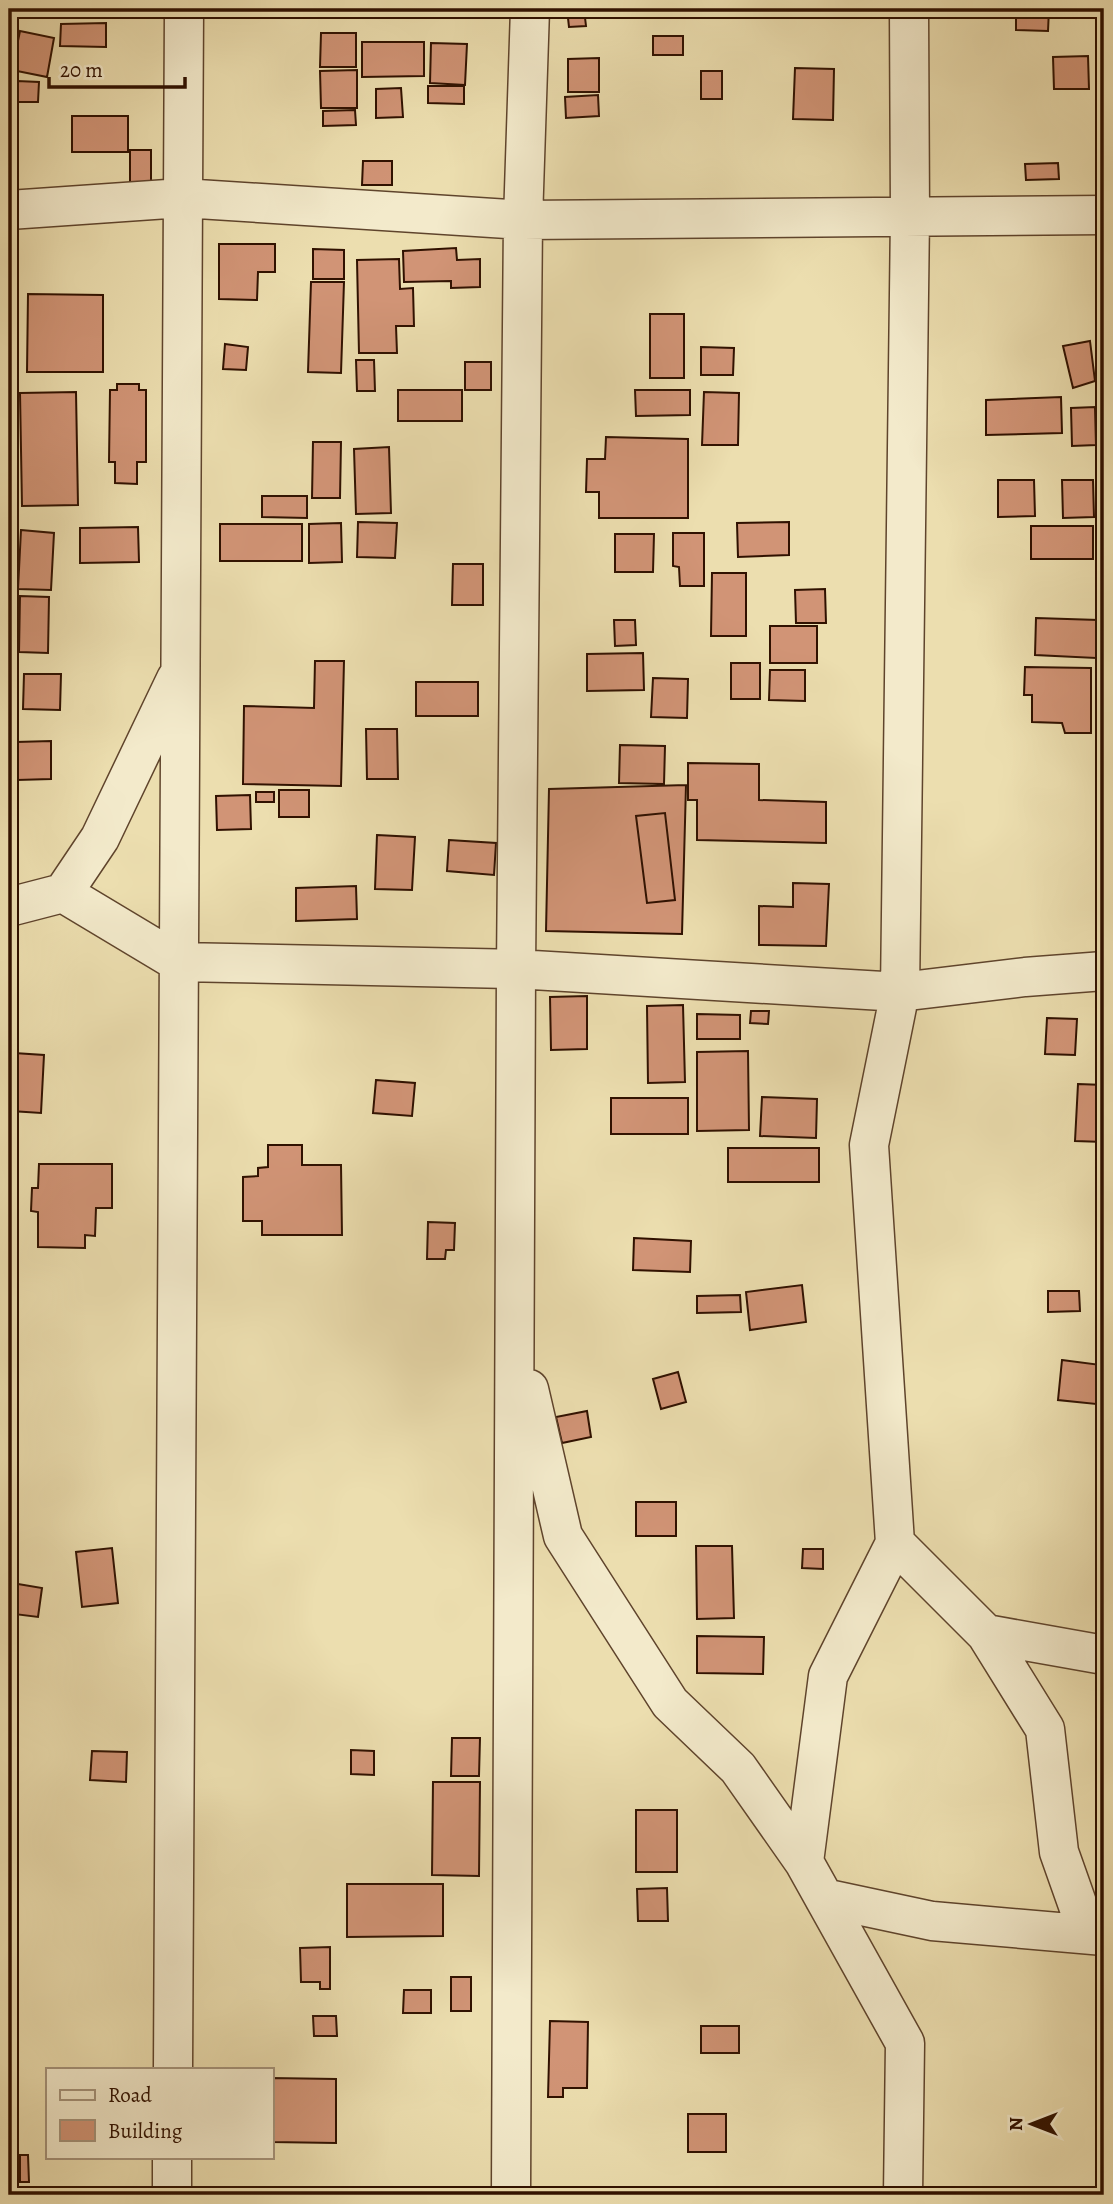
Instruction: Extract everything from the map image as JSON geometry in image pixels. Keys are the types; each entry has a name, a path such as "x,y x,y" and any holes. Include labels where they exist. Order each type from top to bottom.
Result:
{"street":[{"path":"173,2068 184,9"},
{"path":"511,2195 516,969 523,220 530,9"},
{"path":"804,1862 828,1676 895,1542 869,1145 900,992 910,216 909,9"},
{"path":"9,210 183,198 523,220 1104,215"},
{"path":"9,907 63,894 100,838 180,670"},
{"path":"524,794 516,969 520,1352 562,1536 670,1703 738,1768 804,1862 905,2042 904,2195"},
{"path":"63,894 178,962 516,969 900,992 1025,977 1104,971"},
{"path":"824,1898 932,1922 1096,1935 1059,1852 1045,1729 986,1634 895,1542"},
{"path":"986,1634 1104,1655"},
{"path":"172,2195 173,2158"}],"building":[{"path":"567,9 584,9 586,26 569,27"},
{"path":"1016,9 1049,9 1048,31 1016,30"},
{"path":"106,23 106,47 60,46 61,24"},
{"path":"20,31 54,38 47,77 12,70"},
{"path":"321,33 356,33 356,67 320,67"},
{"path":"653,36 683,36 683,55 653,55"},
{"path":"362,42 424,42 424,76 362,77"},
{"path":"431,43 467,44 465,85 430,83"},
{"path":"1088,56 1089,89 1054,89 1053,57"},
{"path":"599,58 599,92 568,92 568,59"},
{"path":"795,68 834,69 833,120 793,119"},
{"path":"357,70 357,108 321,108 320,71"},
{"path":"701,71 722,71 722,99 701,99"},
{"path":"17,81 39,82 38,102 17,102"},
{"path":"428,86 464,86 464,104 428,103"},
{"path":"401,88 403,117 376,118 376,89"},
{"path":"598,95 599,116 566,118 565,97"},
{"path":"355,110 356,125 323,126 323,111"},
{"path":"72,116 128,116 128,152 72,152"},
{"path":"130,150 151,150 151,189 130,189"},
{"path":"363,161 392,161 392,185 362,185"},
{"path":"1058,163 1059,179 1026,180 1025,164"},
{"path":"219,244 275,244 275,272 258,272 257,300 219,299"},
{"path":"456,248 457,260 480,259 480,287 451,288 451,281 404,282 403,251"},
{"path":"313,249 344,250 344,279 313,279"},
{"path":"399,259 400,289 413,288 414,326 396,326 397,353 359,353 357,260"},
{"path":"311,282 344,282 341,373 308,372"},
{"path":"28,294 103,295 103,372 27,372"},
{"path":"650,314 684,314 684,378 650,378"},
{"path":"1090,341 1095,381 1073,388 1063,346"},
{"path":"225,344 248,347 246,370 223,369"},
{"path":"701,347 734,348 733,375 701,375"},
{"path":"356,360 374,360 375,391 357,391"},
{"path":"465,362 491,362 491,390 465,390"},
{"path":"117,384 139,384 139,390 146,390 146,462 137,462 137,484 115,483 115,462 109,462 110,390 117,390"},
{"path":"398,390 462,390 462,421 398,421"},
{"path":"635,390 690,390 690,415 636,416"},
{"path":"76,392 78,505 22,506 20,393"},
{"path":"704,392 739,393 738,445 702,445"},
{"path":"1061,397 1062,433 986,435 986,400"},
{"path":"1095,407 1096,445 1072,446 1071,408"},
{"path":"606,437 688,439 688,518 599,518 599,492 586,492 587,459 605,459"},
{"path":"313,442 341,442 340,498 312,498"},
{"path":"389,447 391,513 356,514 354,449"},
{"path":"998,480 1034,480 1035,516 998,517"},
{"path":"1062,480 1093,480 1094,517 1063,518"},
{"path":"262,496 307,496 307,518 262,517"},
{"path":"358,522 397,523 395,558 357,557"},
{"path":"789,522 789,555 738,557 737,523"},
{"path":"341,523 342,562 309,563 309,524"},
{"path":"220,524 302,524 302,561 220,561"},
{"path":"1031,526 1093,526 1093,559 1031,559"},
{"path":"138,527 139,562 80,563 80,528"},
{"path":"21,530 54,533 51,590 18,589"},
{"path":"673,533 704,533 704,586 680,586 679,567 673,566"},
{"path":"615,534 654,534 653,572 615,572"},
{"path":"453,564 483,564 483,605 452,605"},
{"path":"712,573 746,573 746,636 711,636"},
{"path":"825,589 826,623 796,623 795,590"},
{"path":"20,596 49,597 48,653 19,652"},
{"path":"1036,618 1098,620 1096,658 1035,655"},
{"path":"614,620 635,620 636,645 615,646"},
{"path":"770,626 817,626 817,663 770,663"},
{"path":"643,653 644,690 587,691 587,654"},
{"path":"315,661 344,661 341,786 243,784 244,706 314,708"},
{"path":"731,663 760,663 760,699 731,699"},
{"path":"1025,667 1091,668 1091,733 1065,733 1062,723 1032,722 1032,695 1024,695"},
{"path":"770,670 805,670 805,701 769,700"},
{"path":"24,674 61,674 60,710 23,709"},
{"path":"653,678 688,679 687,718 651,717"},
{"path":"416,682 478,682 478,716 416,716"},
{"path":"366,729 397,729 398,779 367,779"},
{"path":"51,741 51,779 17,780 16,742"},
{"path":"620,745 665,746 664,784 619,783"},
{"path":"688,763 759,764 759,800 826,802 826,843 697,840 697,800 688,800"},
{"path":"686,785 682,934 546,931 549,789"},
{"path":"279,790 309,790 309,817 279,817"},
{"path":"256,792 274,792 274,802 256,802"},
{"path":"250,795 251,829 217,830 216,796"},
{"path":"665,813 675,900 647,903 636,816"},
{"path":"377,835 415,837 412,890 375,889"},
{"path":"449,840 496,843 494,875 447,871"},
{"path":"793,883 829,884 826,946 759,945 759,906 793,907"},
{"path":"356,886 357,919 296,921 296,888"},
{"path":"587,996 587,1049 551,1050 550,997"},
{"path":"683,1005 685,1082 648,1083 647,1006"},
{"path":"751,1011 769,1011 768,1024 750,1023"},
{"path":"697,1014 740,1015 740,1039 697,1039"},
{"path":"1047,1018 1077,1019 1075,1055 1045,1054"},
{"path":"748,1051 749,1130 697,1131 697,1052"},
{"path":"14,1053 44,1055 41,1113 11,1111"},
{"path":"376,1080 415,1083 412,1116 373,1113"},
{"path":"1078,1084 1104,1085 1104,1142 1075,1141"},
{"path":"762,1097 817,1099 816,1138 760,1136"},
{"path":"611,1098 688,1098 688,1134 611,1134"},
{"path":"268,1145 302,1145 302,1165 341,1165 342,1235 262,1235 262,1221 243,1221 243,1177 258,1176 258,1168 268,1167"},
{"path":"728,1148 819,1148 819,1182 728,1182"},
{"path":"39,1164 112,1164 112,1208 96,1208 95,1236 85,1235 85,1248 38,1247 38,1212 31,1211 32,1188 38,1188"},
{"path":"428,1222 455,1223 454,1250 446,1250 445,1259 427,1259"},
{"path":"634,1238 691,1241 690,1272 633,1270"},
{"path":"802,1285 806,1322 750,1330 746,1292"},
{"path":"1048,1291 1079,1291 1080,1311 1048,1312"},
{"path":"740,1295 741,1312 697,1313 697,1296"},
{"path":"1062,1360 1101,1365 1096,1404 1058,1400"},
{"path":"678,1372 686,1402 661,1409 653,1379"},
{"path":"587,1411 591,1437 562,1443 556,1417"},
{"path":"636,1502 676,1502 676,1536 636,1536"},
{"path":"696,1546 732,1546 734,1618 697,1619"},
{"path":"112,1548 118,1603 82,1607 76,1552"},
{"path":"803,1549 823,1549 823,1569 802,1568"},
{"path":"18,1584 42,1588 38,1617 14,1614"},
{"path":"697,1636 764,1637 763,1674 697,1673"},
{"path":"452,1738 480,1738 479,1776 451,1776"},
{"path":"351,1750 374,1751 374,1775 351,1774"},
{"path":"92,1751 127,1752 126,1782 90,1780"},
{"path":"433,1782 480,1782 479,1876 432,1875"},
{"path":"636,1810 677,1810 677,1872 636,1872"},
{"path":"347,1884 443,1884 443,1936 347,1937"},
{"path":"667,1888 668,1921 638,1921 637,1889"},
{"path":"330,1947 330,1989 320,1989 320,1982 301,1982 300,1948"},
{"path":"451,1977 471,1977 471,2011 451,2011"},
{"path":"404,1990 431,1990 431,2013 403,2013"},
{"path":"313,2016 336,2016 337,2036 314,2036"},
{"path":"550,2021 588,2022 587,2088 563,2088 563,2097 548,2097"},
{"path":"701,2026 739,2026 739,2053 701,2053"},
{"path":"273,2078 336,2079 336,2143 273,2142"},
{"path":"688,2114 726,2114 726,2152 688,2152"},
{"path":"20,2155 28,2155 29,2182 20,2182"}]}
